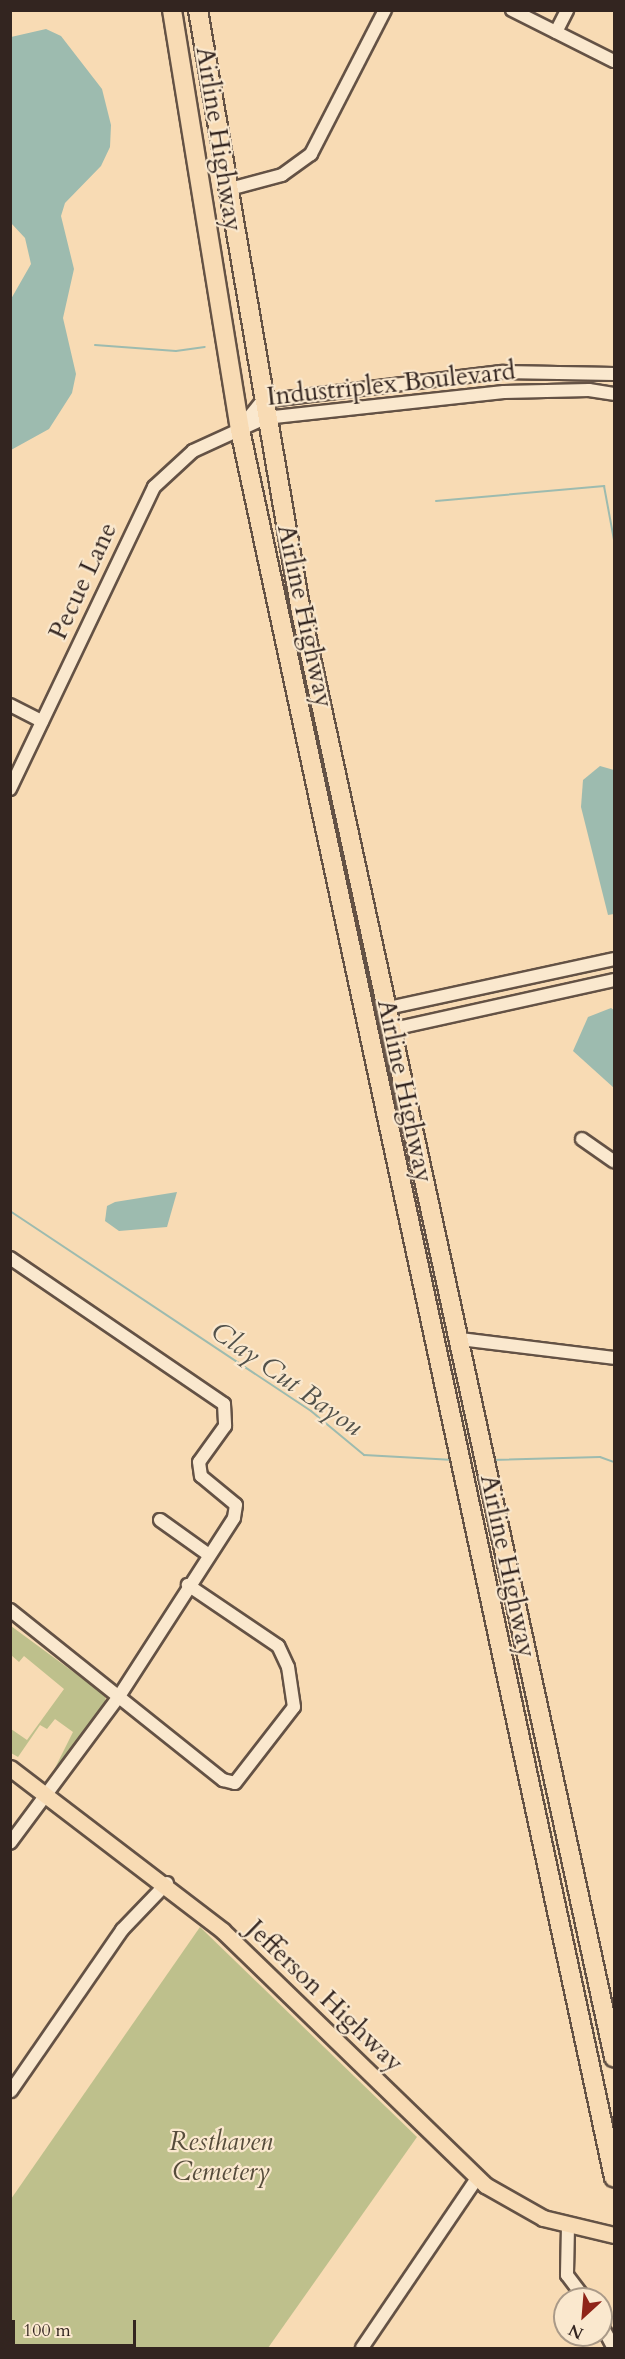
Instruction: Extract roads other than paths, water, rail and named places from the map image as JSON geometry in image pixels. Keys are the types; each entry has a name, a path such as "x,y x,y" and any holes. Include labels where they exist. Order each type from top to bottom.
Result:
{"highway":[{"name":"Airline Highway","path":"172,10 240,429 366,1032 615,2177"},
{"name":"Airline Highway","path":"198,10 263,410 363,901 393,1029 615,2057"},
{"path":"339,904 363,901"},
{"path":"362,1012 388,1008"},
{"path":"366,1032 393,1029"},
{"path":"434,1345 460,1339"},
{"path":"502,1660 528,1655"},
{"path":"540,1836 566,1832"},
{"path":"585,2041 610,2038"}],"main road":[{"name":"Jefferson Highway","path":"10,1768 167,1883 252,1957 477,2178 524,2209 568,2226 615,2235"}],"street":[{"path":"226,190 282,175 311,154 385,10"},
{"path":"512,10 615,61"},
{"path":"556,32 567,10"},
{"name":"Industriplex Boulevard","path":"240,429 263,410 502,372 615,374"},
{"name":"Industriplex Boulevard","path":"263,410 504,392 589,390 615,394"},
{"name":"Pecue Lane","path":"10,789 154,487 185,456 240,429"},
{"path":"10,705 42,721"},
{"path":"388,1008 615,959"},
{"path":"563,971 567,991"},
{"path":"393,1029 615,980"},
{"path":"490,987 493,1007"},
{"path":"444,995 448,1017"},
{"path":"582,1139 615,1161"},
{"path":"10,1258 226,1406 225,1426 199,1462 201,1476 236,1505 234,1518 188,1585 120,1695 10,1843"},
{"path":"460,1339 615,1358"},
{"path":"160,1520 209,1555"},
{"path":"10,1610 120,1695 223,1780 235,1783 288,1718 293,1697 288,1667 278,1646 188,1585"},
{"path":"11,2091 122,1930 167,1883"},
{"path":"362,2349 477,2178"},
{"path":"568,2226 567,2275 576,2287"}],"waterway":[{"path":"95,345 176,351 205,347"},
{"path":"436,501 604,486 614,540"},
{"name":"Clay Cut Bayou","path":"10,1211 311,1411 364,1455 454,1460"},
{"name":"Clay Cut Bayou","path":"492,1460 600,1457 614,1462"}],"park label":[{"name":"Resthaven Cemetery","path":"221,2157"}]}
